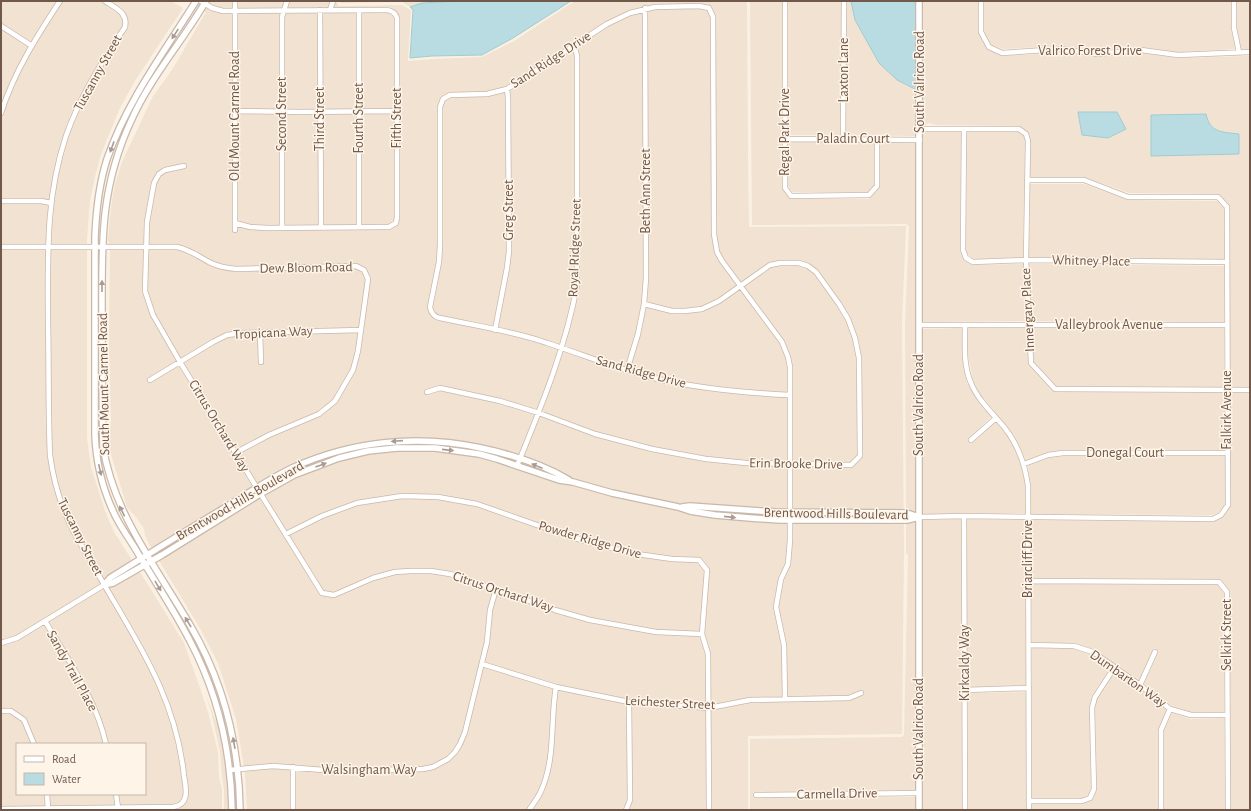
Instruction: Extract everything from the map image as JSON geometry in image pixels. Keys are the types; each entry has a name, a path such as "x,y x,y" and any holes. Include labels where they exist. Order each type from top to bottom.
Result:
{"street":[{"path":"1,112 32,46 60,1"},
{"name":"Tuscanny Street","path":"1,809 177,807 184,800 186,792 182,754 162,689 138,642 69,522 58,496 50,455 48,247 51,202 58,164 72,122 91,81 125,27 126,22 122,12 105,1"},
{"name":"South Mount Carmel Road","path":"196,1 129,107 107,161 101,181 96,216 94,247 95,420 97,456 102,481 113,512 190,640 205,672 220,718 226,743 230,770 232,810"},
{"name":"Old Mount Carmel Road","path":"235,1 235,230"},
{"name":"Second Street","path":"282,228 282,17 287,1"},
{"path":"330,10 333,1"},
{"name":"Regal Park Drive","path":"785,1 785,188 791,196 869,196 877,186 877,138"},
{"name":"Laxton Lane","path":"843,138 844,1"},
{"name":"South Valrico Road","path":"919,810 920,1"},
{"name":"Valrico Forest Drive","path":"981,1 981,32 989,47 1002,52 1061,49 1097,54 1141,50 1178,55 1250,52"},
{"path":"1234,1 1234,28 1239,52"},
{"path":"204,2 219,10 235,12 358,10"},
{"name":"South Mount Carmel Road","path":"204,2 142,100 125,134 115,163 107,194 102,247 102,419 105,458 108,473 119,503 151,561 191,626 216,679 229,720 238,769 240,810"},
{"name":"Sand Ridge Drive","path":"785,699 784,645 776,607 781,579 788,564 791,464 790,367 788,356 782,342 720,258 714,238 713,14 709,8 702,6 666,6 645,8 611,21 507,89 481,94 450,95 443,99 441,103 439,262 430,306 432,312 438,318 530,338 627,370 657,378 705,388 746,393 790,395"},
{"name":"Beth Ann Street","path":"627,370 638,334 644,304 646,278 645,8"},
{"name":"Third Street","path":"320,10 321,227"},
{"name":"Fifth Street","path":"358,10 388,10 394,13 397,18 396,223 389,227 359,227"},
{"name":"Fourth Street","path":"358,10 359,227"},
{"path":"1,26 32,46"},
{"name":"Royal Ridge Street","path":"517,466 562,348 572,314 577,285 577,56 574,45"},
{"name":"Greg Street","path":"495,330 509,251 507,89"},
{"path":"234,111 397,111"},
{"name":"Innergary Place","path":"920,129 1019,129 1026,134 1028,141 1026,260 1031,363 1055,389 1250,390"},
{"name":"Whitney Place","path":"964,129 963,250 966,258 973,262 1026,260 1227,262"},
{"name":"Paladin Court","path":"786,138 877,138 920,140"},
{"name":"Citrus Orchard Way","path":"184,166 165,170 159,174 154,183 147,222 145,291 153,314 180,362 322,593 334,595 373,578 395,572 431,571 450,574 470,580 555,610 590,620 656,632 702,634"},
{"name":"Falkirk Avenue","path":"919,517 964,516 1213,519 1221,515 1228,505 1227,207 1218,197 1128,197 1084,180 1027,180"},
{"path":"1,201 51,202"},
{"path":"235,223 250,227 359,227"},
{"name":"Dew Bloom Road","path":"1,247 177,247 187,249 212,264 222,268 358,267 366,273 368,279 358,351 353,370 335,401 320,414 235,452"},
{"name":"Erin Brooke Drive","path":"427,392 440,388 500,401 595,434 652,449 706,459 746,463 851,465 860,456 859,358 855,338 848,319 839,304 816,272 808,266 798,263 780,263 770,265 719,301 702,309 672,311 644,304"},
{"name":"Valleybrook Avenue","path":"919,326 1029,324 1227,325"},
{"name":"Briarcliff Drive","path":"965,325 965,355 970,382 981,401 1012,437 1024,464 1028,486 1029,810"},
{"name":"Tropicana Way","path":"150,380 212,342 227,335 242,332 360,330"},
{"path":"260,332 261,362"},
{"path":"971,440 996,418"},
{"name":"Brentwood Hills Boulevard","path":"1,643 13,640 45,621 104,585 110,578 283,473 308,461 344,450 381,443 422,441 455,443 496,451 560,475 573,482"},
{"name":"Brentwood Hills Boulevard","path":"104,585 113,583 145,565 260,494 294,476 323,463 354,454 383,449 418,448 458,451 485,456 559,480 573,482 690,511 727,516 790,520 907,520 919,517"},
{"name":"Donegal Court","path":"1024,464 1048,455 1063,453 1228,453"},
{"name":"Powder Ridge Drive","path":"286,534 322,516 357,503 409,496 438,497 477,504 571,537 630,553 672,559 699,560 707,570 702,634 708,654 709,810"},
{"name":"Brentwood Hills Boulevard","path":"678,507 690,506 741,511 907,513 919,517"},
{"name":"Kirkcaldy Way","path":"964,516 965,810"},
{"path":"203,521 207,527"},
{"name":"Selkirk Street","path":"1029,581 1219,582 1227,592 1228,810"},
{"name":"Walsingham Way","path":"230,770 266,766 331,771 414,770 441,764 455,752 463,738 482,664 488,637 490,610 496,590"},
{"name":"Sandy Trail Place","path":"45,621 86,690 103,729 106,743"},
{"name":"Dumbarton Way","path":"1029,645 1074,646 1093,652 1140,685 1170,709 1191,715 1227,715"},
{"path":"1140,685 1155,652"},
{"name":"Leichester Street","path":"482,664 556,687 630,702 709,708 750,700 849,698 860,693"},
{"path":"1029,801 1082,801 1090,798 1094,789 1092,708 1095,698 1114,668"},
{"path":"529,810 540,792 551,754 556,687"},
{"path":"965,690 1029,688"},
{"path":"626,810 630,800 630,702"},
{"path":"1161,810 1161,730 1170,709"},
{"path":"1,711 11,711 24,720 34,743"},
{"path":"293,767 293,810"},
{"name":"Carmella Drive","path":"756,795 919,794"},
{"path":"47,795 48,809"},
{"path":"116,795 118,808"}],"shaded area":[{"path":"1,1 171,1 183,8 135,81 120,108 101,154 95,177 90,200 87,239 87,439 91,467 105,511 114,532 184,643 208,712 218,752 219,777 222,790 222,810 1,810"},
{"path":"210,1 337,1 338,6 402,5 411,10 408,61 482,57 514,41 575,1 747,1 749,227 906,226 902,323 904,550 902,734 748,736 748,810 247,810 245,773 236,719 218,663 201,630 149,544 144,529 127,507 110,451 110,251 108,240 115,184 122,162 153,96 172,70 206,12 203,11"},
{"path":"340,1 459,1 422,3 410,7 402,2 340,3"},
{"path":"750,1 782,1 782,188 789,198 869,199 879,186 880,142 917,143 916,513 906,510 905,323 909,226 906,224 752,225"},
{"path":"788,1 841,1 841,135 788,135"},
{"path":"847,1 851,1 855,20 897,80 917,90 917,135 846,135"},
{"path":"922,1 978,1 979,33 987,49 1002,56 1061,53 1097,57 1141,53 1178,58 1250,56 1250,387 1230,387 1229,205 1218,194 1129,193 1084,177 1030,177 1029,134 1019,126 938,125 928,123 923,126","holes":["1205,114 1208,123 1218,132 1223,132 1151,156"]},
{"path":"984,1 1231,1 1231,28 1235,49 1178,52 1140,47 1097,51 1061,46 1003,49 991,45 984,31"},
{"path":"1237,1 1250,1 1250,49 1241,49 1237,28"},
{"path":"923,132 961,132 960,252 965,261 973,265 1023,264 1026,321 922,322"},
{"path":"967,132 1018,132 1024,136 1023,257 974,259 968,256 966,250"},
{"path":"788,142 874,142 874,185 868,192 793,192 788,187"},
{"path":"1030,184 1084,184 1128,200 1217,201 1224,208 1224,259 1029,257"},
{"path":"1029,264 1224,266 1224,322 1032,321"},
{"path":"962,328 962,356 967,383 979,403 991,417 967,440 971,444 995,422 1010,439 1022,465 1026,486 1025,513 922,514 922,329"},
{"path":"967,328 1026,328 1029,365 1055,392 1224,393 1225,450 1063,450 1047,452 1026,460 1014,435 983,399 973,380 968,355"},
{"path":"1032,328 1224,328 1224,387 1056,386 1034,362"},
{"path":"1230,393 1250,393 1250,810 1231,810 1230,592 1221,580 1031,578 1031,520 1213,522 1223,517 1231,505"},
{"path":"1063,456 1225,456 1225,504 1219,512 1212,515 1031,514 1031,485 1028,466 1049,458"},
{"path":"961,519 962,810 922,810 922,520"},
{"path":"966,519 1025,520 1026,685 968,687"},
{"path":"916,521 916,790 753,792 753,798 916,797 916,810 750,810 750,739 902,737 904,735 908,555 906,553 906,523"},
{"path":"1031,584 1218,585 1224,593 1224,712 1191,712 1172,706 1144,684 1159,651 1154,648 1139,680 1094,649 1074,643 1032,642"},
{"path":"1032,648 1074,649 1092,655 1110,668 1092,695 1089,708 1091,788 1088,795 1082,798 1032,798"},
{"path":"1115,672 1139,688 1167,710 1158,730 1158,810 1032,810 1032,804 1082,804 1093,799 1097,789 1095,709 1097,699"},
{"path":"204,691 221,733 228,780 228,810 224,810 224,790 220,752 211,711"},
{"path":"1026,692 1026,810 968,810 968,693"},
{"path":"1172,713 1191,719 1224,718 1225,810 1163,810 1164,730"}],"water":[{"path":"459,1 571,1 513,38 482,55 410,58 413,10 410,7 422,3"},
{"path":"851,1 917,1 917,90 897,80 879,63 855,20"},
{"path":"1078,112 1117,112 1126,129 1108,138 1082,135"},
{"path":"1206,114 1210,125 1214,128 1222,132 1239,134 1239,154 1151,156 1151,115"}]}
